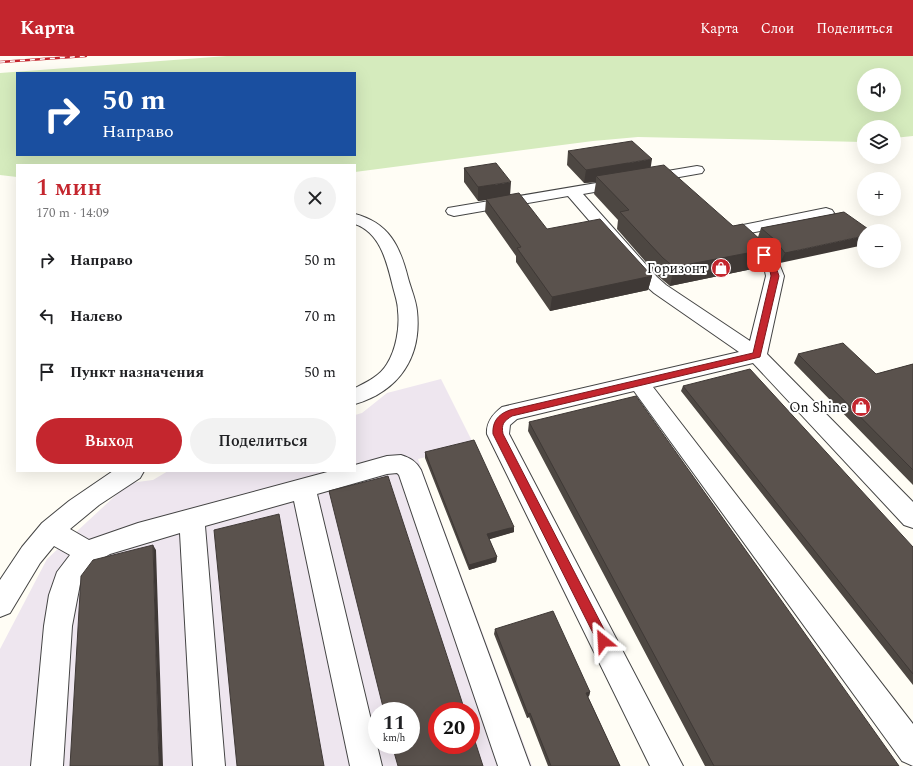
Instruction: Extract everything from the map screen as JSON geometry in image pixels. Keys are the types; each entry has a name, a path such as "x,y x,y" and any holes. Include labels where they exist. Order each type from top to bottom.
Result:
{"lane":[{"path":"454,211 697,170"},
{"path":"674,174 691,190"},
{"path":"572,191 660,289 757,355 913,518"},
{"path":"757,355 775,276 772,265 764,255 732,226 826,213"},
{"path":"356,219 364,221 374,227 382,235 389,247 394,259 408,310 406,342 399,362 387,379 370,390 356,396"},
{"path":"667,766 498,434 497,426 501,418 510,413 757,355"},
{"path":"639,382 913,750"},
{"path":"47,766 58,626 63,595 67,581 73,571 90,553 110,543 387,465 401,464 409,470 514,766"},
{"path":"0,604 31,554 51,531 79,506 130,472"},
{"path":"303,488 366,766"},
{"path":"192,520 209,766"},
{"path":"51,531 90,553"}],"shaded area":[{"path":"441,379 474,445 418,459 532,766 0,766 0,649 47,559 129,483 153,480 166,472 356,472 356,415 362,413 387,393"}],"green space":[{"path":"227,56 913,56 913,136 901,137 901,120 857,120 857,142 638,137 593,141 356,172 356,164 16,164 16,177 0,175 0,73"}],"building":[{"path":"632,141 652,159 586,170 568,151"},
{"path":"496,163 511,182 478,187 464,168"},
{"path":"664,165 733,226 743,224 769,249 674,267 663,258 620,212 629,210 596,176"},
{"path":"519,193 547,229 600,219 652,276 552,297 517,248 521,247 486,199"},
{"path":"844,212 861,224 857,224 857,238 785,253 775,240 761,228"},
{"path":"843,343 876,374 913,364 913,470 798,354"},
{"path":"750,369 913,547 913,674 683,386"},
{"path":"636,396 899,766 714,766 529,422"},
{"path":"474,440 514,527 487,534 497,557 469,565 425,452"},
{"path":"388,476 462,702 428,702 428,754 479,754 483,766 398,766 395,754 420,754 420,702 382,702 329,491"},
{"path":"279,514 324,766 237,766 214,530"},
{"path":"153,545 159,766 70,766 81,576 93,560"},
{"path":"553,611 590,692 586,693 620,766 551,766 530,713 528,714 495,629"}],"railway":[{"path":"0,62 86,56"}],"place":[{"name":"Горизонт","path":"721,268"},
{"name":"On Shine","path":"861,407"}],"route":[{"path":"603,641 498,434 497,426 501,418 510,413 757,355 775,276 772,265 764,255"}]}
